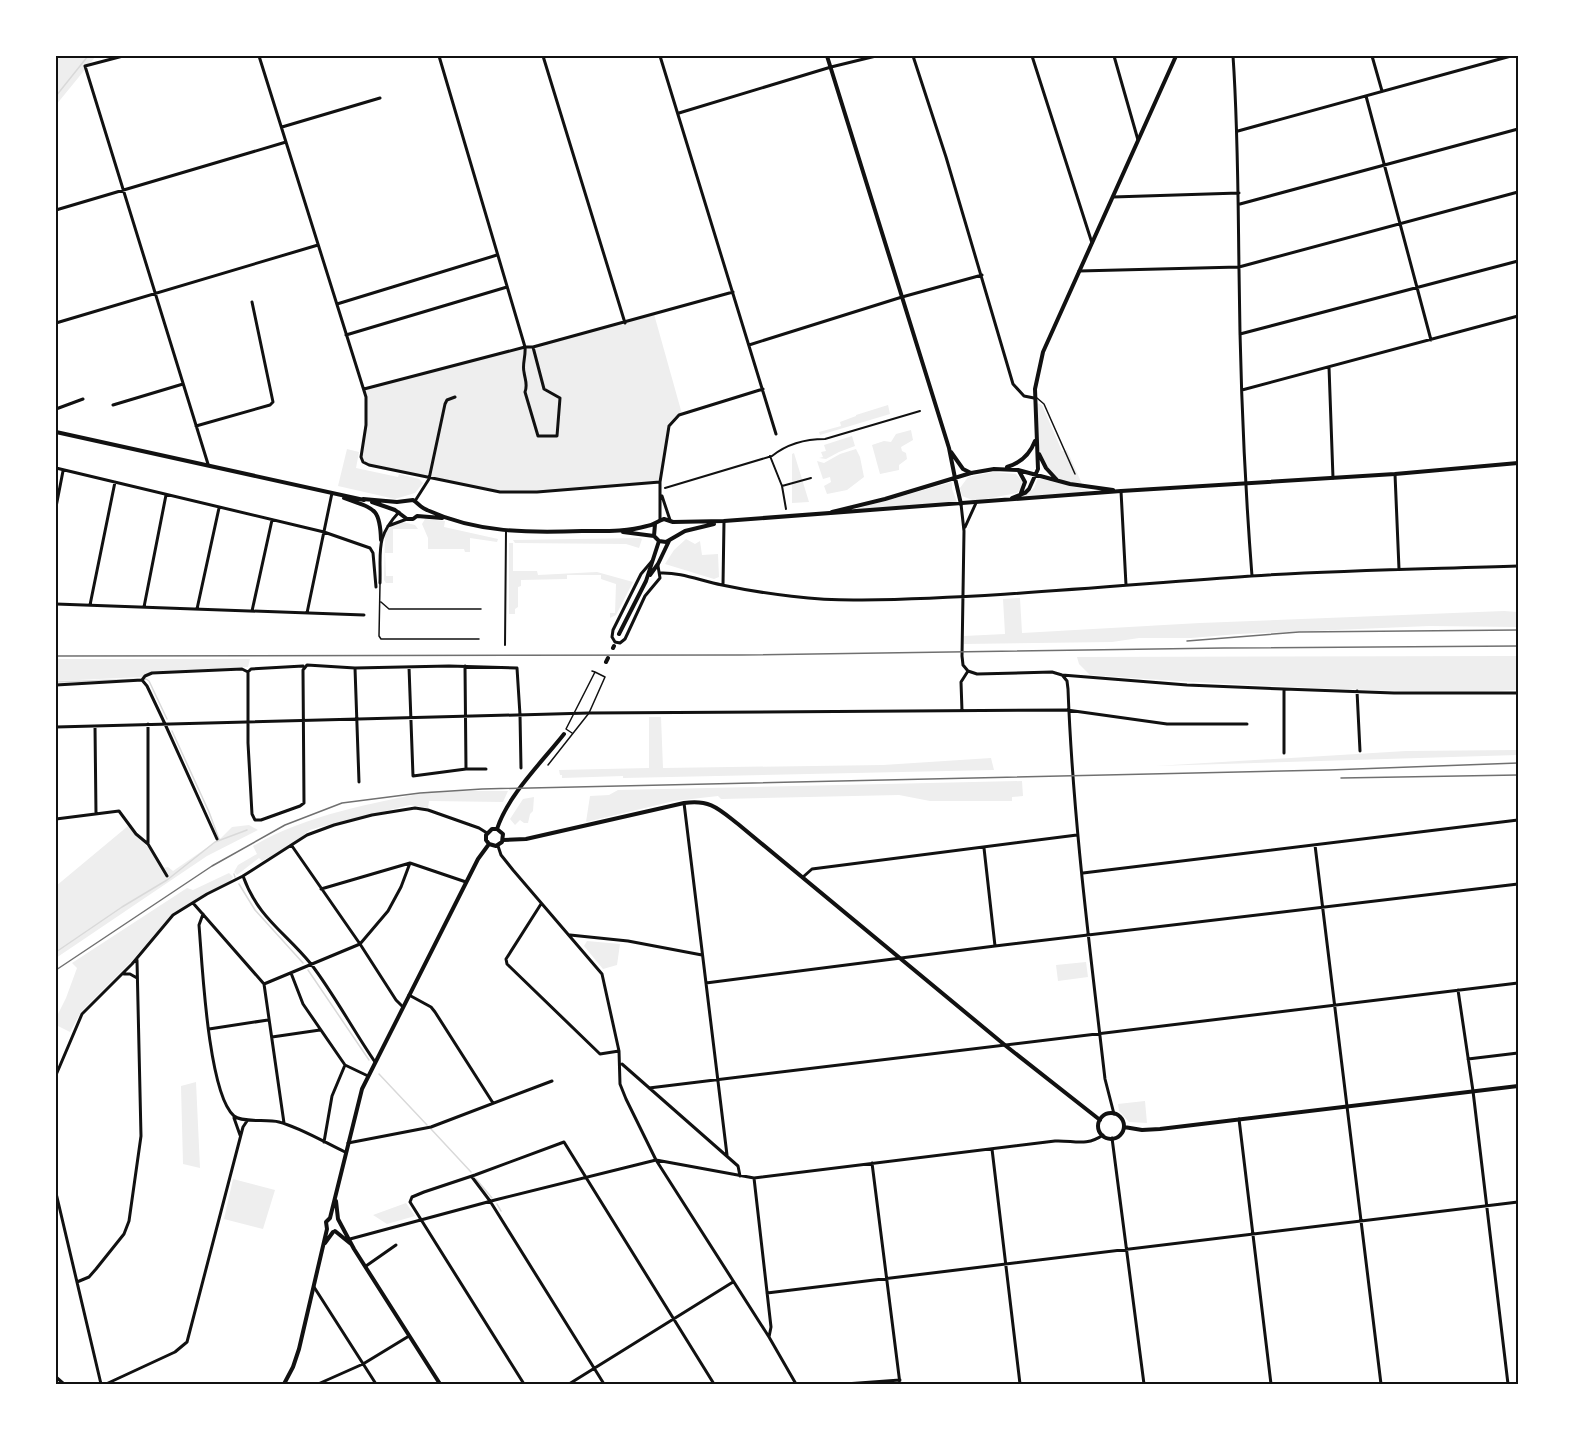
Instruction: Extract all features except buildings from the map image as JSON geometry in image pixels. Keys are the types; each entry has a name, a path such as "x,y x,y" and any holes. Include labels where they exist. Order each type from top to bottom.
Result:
{"main road":[{"path":"827,56 949,448 961,504"},
{"path":"1005,500 1029,489 1036,474 1038,452 1034,398 1043,352 1176,56"},
{"path":"56,432 208,464 333,494 363,499 403,501 409,499 416,501 419,506 448,518 480,527 506,531 613,531 654,536 659,541 669,541"},
{"path":"1002,469 1018,463 1025,457 1033,447 1036,437"},
{"path":"949,448 963,469 971,473"},
{"path":"1038,452 1046,468 1057,480"},
{"path":"613,531 655,524 660,520 724,521 1121,491 1395,474 1518,463"},
{"path":"819,514 885,499 971,473 1002,469 1018,470 1083,486 1121,491"},
{"path":"1018,470 1025,482 1020,495"},
{"path":"333,494 368,507 377,513 381,521 381,540"},
{"path":"363,499 399,512 407,519 417,516 448,518"},
{"path":"399,512 399,506 403,501"},
{"path":"417,516 419,506"},
{"path":"672,521 676,529 675,536"},
{"path":"646,581 658,564 669,541 675,536 685,531 724,521"},
{"path":"654,536 655,524"},
{"path":"619,634 646,581 659,541"},
{"path":"497,829 516,794 564,734"},
{"path":"503,840 526,839 684,803 700,801 719,808 1006,1046 1100,1120"},
{"path":"492,829 497,829 503,834 503,840 498,846 489,844 486,840 487,833 492,829"},
{"path":"284,1384 296,1359 323,1247 326,1222 330,1218 358,1103 368,1076 466,882 483,850 489,844"},
{"path":"1124,1127 1142,1130 1160,1129 1518,1086"},
{"path":"1114,1114 1122,1120 1124,1127 1120,1135 1112,1138 1103,1135 1099,1128 1100,1120 1106,1115 1114,1114"},
{"path":"335,1198 341,1225 354,1249 440,1384"},
{"path":"330,1218 339,1219"},
{"path":"323,1247 341,1225"},
{"path":"327,1228 354,1249"}],"street":[{"path":"123,56 85,66 208,464"},
{"path":"259,56 364,389 367,414 361,457 363,462 429,479 492,491 517,492 660,482"},
{"path":"439,56 525,347 523,370 527,385 525,392 538,436 557,436 560,398 545,391 533,347"},
{"path":"543,56 625,323"},
{"path":"660,56 776,434"},
{"path":"678,113 831,67 876,56"},
{"path":"913,56 1013,384 1024,396 1034,398"},
{"path":"1032,56 1092,243"},
{"path":"1114,56 1138,141"},
{"path":"1233,56 1238,131 1240,334 1245,483 1252,576"},
{"path":"1372,56 1382,91"},
{"path":"1238,131 1511,56"},
{"path":"1366,96 1431,339"},
{"path":"282,127 380,98"},
{"path":"1240,204 1518,129"},
{"path":"56,210 286,142"},
{"path":"1079,271 1239,267 1518,192"},
{"path":"1113,197 1239,194"},
{"path":"56,322 318,245"},
{"path":"337,304 497,255"},
{"path":"1240,334 1518,261"},
{"path":"749,345 981,275"},
{"path":"346,335 507,287"},
{"path":"364,389 625,323 733,292"},
{"path":"196,426 270,405 273,402 252,302"},
{"path":"1242,390 1518,316"},
{"path":"1329,367 1333,478"},
{"path":"113,405 183,384"},
{"path":"660,520 660,482 669,426 675,417 763,388"},
{"path":"416,501 429,479 445,405 447,400 455,397"},
{"path":"56,408 83,399"},
{"path":"665,488 770,456 783,448 920,411"},
{"path":"770,456 782,486 786,509"},
{"path":"56,468 324,532 372,550 376,587"},
{"path":"56,507 63,471"},
{"path":"1395,474 1399,569"},
{"path":"782,486 811,478"},
{"path":"90,605 115,482"},
{"path":"661,491 672,521"},
{"path":"1121,491 1126,586"},
{"path":"307,613 333,494"},
{"path":"144,607 166,495"},
{"path":"964,531 976,503"},
{"path":"961,504 964,531 962,659 968,671 977,674 1052,672 1062,675 1187,685 1284,689 1518,693"},
{"path":"197,609 219,508"},
{"path":"380,583 381,540 386,527 399,512"},
{"path":"386,527 407,519"},
{"path":"252,611 272,520"},
{"path":"723,585 724,521"},
{"path":"505,645 506,531"},
{"path":"654,560 640,574 612,633 612,639 615,642 620,643 625,639 645,596 658,582 660,573 658,564"},
{"path":"660,573 802,596 858,600 962,597 1252,576 1518,566"},
{"path":"56,604 364,615"},
{"path":"248,672 252,814 255,820 261,820 300,806 305,799 304,666"},
{"path":"248,672 251,669 304,666 517,668 521,768"},
{"path":"465,666 466,770"},
{"path":"409,667 413,776 486,770"},
{"path":"355,668 359,782"},
{"path":"56,685 143,679 152,674 242,669 248,672"},
{"path":"962,711 961,682 968,671"},
{"path":"1062,675 1068,685 1077,835 1105,1079 1114,1114"},
{"path":"143,679 217,839"},
{"path":"1284,689 1284,753"},
{"path":"1357,691 1360,751"},
{"path":"56,727 589,713 1069,710 1167,724 1247,724"},
{"path":"148,724 148,844"},
{"path":"94,726 96,814"},
{"path":"684,803 727,1155"},
{"path":"56,1075 82,1014 137,959 166,922 180,910 243,876 315,831 372,815 415,808 428,810 487,833"},
{"path":"56,819 119,811 136,834 148,844 167,876"},
{"path":"1082,873 1518,820"},
{"path":"802,877 812,869 1077,835"},
{"path":"1315,845 1381,1384"},
{"path":"292,846 403,1007"},
{"path":"498,846 506,861 603,979 621,1063 622,1091 656,1161 769,1337 796,1384"},
{"path":"984,848 995,946"},
{"path":"321,889 410,863 466,882"},
{"path":"264,984 360,944 388,911 401,887 410,863"},
{"path":"243,876 247,888 262,913 311,964 375,1062"},
{"path":"706,983 1518,884"},
{"path":"193,903 264,984 284,1124"},
{"path":"540,904 506,959 507,964 600,1054 619,1052"},
{"path":"202,914 199,925 215,1072 230,1112 237,1123 240,1136"},
{"path":"568,935 628,942 702,955"},
{"path":"579,947 580,937"},
{"path":"77,1282 89,1277 121,1239 129,1221 141,1136 137,959"},
{"path":"291,973 303,1004 345,1065 368,1076"},
{"path":"122,975 130,975 137,979"},
{"path":"649,1088 1518,983"},
{"path":"1458,990 1473,1091 1508,1384"},
{"path":"409,995 431,1007 435,1012 494,1103"},
{"path":"209,1029 268,1020"},
{"path":"272,1037 320,1030"},
{"path":"1468,1059 1518,1053"},
{"path":"621,1063 627,1071 727,1155 738,1166 740,1176"},
{"path":"324,1142 332,1096 345,1065"},
{"path":"348,1143 431,1126 552,1081"},
{"path":"230,1112 236,1117 249,1120 284,1124 345,1152"},
{"path":"1239,1119 1271,1384"},
{"path":"106,1384 175,1352 186,1344 240,1136 244,1124 249,1120"},
{"path":"350,1239 490,1201 656,1161 667,1161 754,1178 1055,1141 1082,1144 1092,1142 1103,1135"},
{"path":"1112,1138 1144,1384"},
{"path":"524,1384 410,1204 412,1197 472,1177 561,1142 566,1143 714,1384"},
{"path":"992,1149 1020,1384"},
{"path":"845,1384 900,1382 872,1162"},
{"path":"472,1177 490,1201 604,1384"},
{"path":"754,1178 771,1327 769,1337"},
{"path":"56,1194 101,1384"},
{"path":"767,1293 1518,1202"},
{"path":"366,1266 396,1245"},
{"path":"569,1384 733,1282"},
{"path":"314,1286 376,1384"},
{"path":"318,1384 363,1364 409,1336"},
{"path":"56,1377 64,1384"}],"lane":[{"path":"1034,398 1044,404 1075,474"},
{"path":"380,583 379,636 381,639 479,639"},
{"path":"381,602 390,609 481,609"},
{"path":"548,765 573,734 589,713 605,678 593,672 566,729 573,734"}],"shaded area":[{"path":"60,56 96,56 56,105 56,62"},
{"path":"654,314 682,414 670,423 660,482 537,492 500,492 369,465 361,460 367,414 364,389"},
{"path":"1037,403 1042,405 1062,451 1067,450 1082,484 1059,479 1045,465 1039,445"},
{"path":"888,405 890,414 820,435 819,432 841,426 840,422"},
{"path":"911,430 913,440 901,447 907,459 899,465 899,470 880,474 872,445 884,441 891,442 896,434"},
{"path":"852,436 855,446 826,459 819,458 823,457 821,452 826,451 824,445"},
{"path":"347,449 359,452 356,468 398,477 399,474 419,479 423,483 415,493 395,499 338,486"},
{"path":"856,449 864,477 847,490 827,494 824,486 831,482 830,477 823,479 817,461 824,463 840,454"},
{"path":"794,453 809,502 792,503 792,454"},
{"path":"993,472 1016,474 1022,481 1021,489 1017,493 975,501 962,496 960,488 968,477"},
{"path":"1038,478 1095,492 1025,496 1034,488"},
{"path":"952,482 957,502 856,511 856,509"},
{"path":"425,519 445,521 444,527 498,539 497,542 470,538 470,552 465,552 464,549 428,549 428,538 422,524"},
{"path":"402,522 415,525 418,529 393,529 393,553 385,553 386,576 393,576 393,583 386,583 384,580 385,534 391,526"},
{"path":"642,539 639,548 626,544 515,543 513,540"},
{"path":"686,539 695,544 700,541 702,555 718,554 719,577 714,579 665,564 674,550"},
{"path":"509,543 513,543 513,571 537,571 538,575 597,572 633,582 616,615 610,618 610,613 615,613 616,584 601,579 601,575 567,575 567,579 521,580 521,586 518,587 518,607 515,609 515,614 509,614"},
{"path":"1020,598 1022,633 1200,623 1504,611 1518,612 1518,627 1429,626 1191,638 1139,638 1112,642 964,644 964,636 1005,634 1003,599"},
{"path":"1518,656 1518,690 1443,691 1261,686 1090,675 1079,664 1077,657"},
{"path":"56,659 250,659 248,667 147,674 142,677 56,681"},
{"path":"649,717 661,717 663,768 883,765 991,758 994,770 562,778 559,770 649,768"},
{"path":"1518,750 1518,755 1155,766 1406,751"},
{"path":"1022,781 1023,796 1012,797 1012,801 930,801 899,795 721,799 718,796 674,801 586,822 590,796 609,795 618,790"},
{"path":"432,791 508,791 503,802 429,801 428,808 410,805 320,827 310,830 291,845 262,861 259,858 237,875 234,872 238,865 257,854 253,846 296,826 340,811"},
{"path":"534,797 533,811 528,823 520,820 515,825 510,819 523,799"},
{"path":"249,825 258,830 207,856 56,958 56,886 128,826 163,868 168,867 173,871 221,838 232,827"},
{"path":"229,873 233,877 231,880 171,915 131,962 81,1012 70,1032 56,1025 56,1018 77,968 72,963 187,888 193,890"},
{"path":"587,941 620,944 617,965 603,969 584,946"},
{"path":"1086,962 1088,977 1058,981 1056,965"},
{"path":"196,1082 200,1168 183,1164 181,1086"},
{"path":"1145,1101 1147,1123 1129,1122 1119,1111 1118,1104"},
{"path":"233,1179 275,1190 263,1229 224,1219"},
{"path":"406,1203 415,1216 387,1224 373,1215"}],"waterway":[{"path":"56,96 88,56"},
{"path":"56,682 146,679 167,719"},
{"path":"172,731 219,839"},
{"path":"56,952 122,907 167,880 215,842 247,830"},
{"path":"239,884 255,910 303,963"},
{"path":"308,970 369,1060"},
{"path":"379,1074 427,1125"},
{"path":"431,1129 471,1172"},
{"path":"476,1179 492,1198"},
{"path":"497,1204 501,1211"}],"railway":[{"path":"1187,641 1299,632 1518,630"},
{"path":"56,656 740,655 1518,646"},
{"path":"56,970 212,866 285,825 342,803 420,793 482,789 1329,770 1518,763"},
{"path":"1341,778 1518,775"}]}
